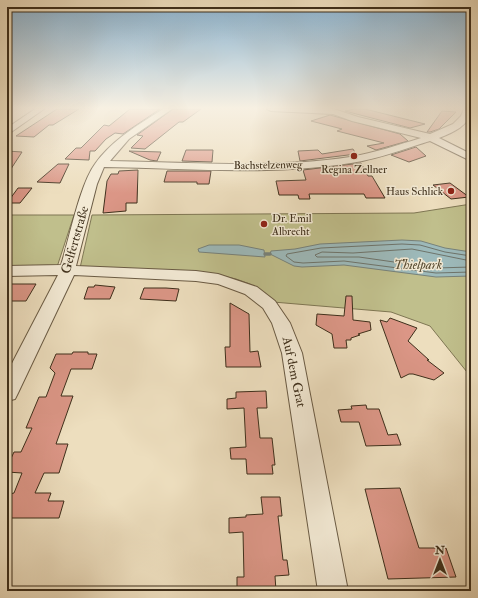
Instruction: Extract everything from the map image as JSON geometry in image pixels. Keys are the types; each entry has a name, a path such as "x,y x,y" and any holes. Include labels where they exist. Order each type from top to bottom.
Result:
{"street":[{"name":"Gelfertstraße","path":"7,393 68,270 91,184 101,164 126,137"},
{"path":"425,137 450,146 471,158"},
{"name":"Bachstelzenweg","path":"101,164 249,166 317,164 380,154 429,138"},
{"name":"Auf dem Grat","path":"7,271 68,270 218,278 236,283 249,290 275,312 284,329 292,353 333,591"}],"green space":[{"name":"Thielpark","path":"471,204 471,377 430,326 391,312 273,302 250,284 236,279 209,273 80,268 92,215 414,213"},
{"path":"7,215 74,215 57,267 7,267"}],"water":[{"path":"402,240 421,241 445,248 471,252 471,276 436,277 344,265 302,267 294,266 270,254 271,251 295,249 320,244"},
{"path":"209,245 239,245 264,250 265,257 199,252 198,249"}],"building":[{"path":"92,137 109,137 95,151 90,151 89,160 65,159 76,148 81,148"},
{"path":"142,137 160,137 145,149 131,148"},
{"path":"360,137 403,137 408,141 376,150 367,146 384,143"},
{"path":"416,147 426,156 409,162 391,155"},
{"path":"353,149 356,154 300,161 298,151 318,150 322,154"},
{"path":"186,150 213,150 212,162 182,161"},
{"path":"7,151 22,152 7,175"},
{"path":"129,151 161,152 157,161 150,160"},
{"path":"361,163 368,176 372,176 385,198 366,198 364,194 309,194 310,199 299,199 298,195 279,195 276,181 306,180 303,170"},
{"path":"58,164 69,164 60,183 37,182"},
{"path":"138,170 137,203 126,203 126,211 103,213 107,181 111,174 118,174 119,171"},
{"path":"167,171 211,171 209,184 197,184 197,182 164,182"},
{"name":"Haus Schlick","path":"450,183 469,197 451,199 433,185"},
{"path":"18,188 32,188 20,203 7,203"},
{"path":"7,284 36,284 26,301 7,301"},
{"path":"95,285 115,287 110,299 84,299 88,287 94,287"},
{"path":"144,288 179,289 176,301 140,299"},
{"path":"346,296 352,296 353,320 370,322 371,330 358,334 360,335 351,338 351,340 346,340 347,348 334,348 332,334 316,325 317,314 344,316"},
{"path":"230,303 249,314 250,352 258,351 261,367 226,367 225,347 230,347"},
{"path":"390,318 417,328 408,341 429,360 427,360 444,373 434,380 413,374 409,374 401,378 380,320 387,322"},
{"path":"73,352 88,352 88,354 97,354 92,369 71,369 61,396 73,396 56,444 68,444 59,473 44,473 35,493 51,493 48,501 64,501 59,518 7,518 7,503 10,494 14,493 22,473 7,472 7,467 14,452 21,452 32,428 26,428 39,397 46,397 55,373 50,368 56,354 72,354"},
{"path":"266,391 267,408 257,408 260,438 272,438 275,465 272,465 273,474 247,474 246,459 231,459 230,448 246,447 244,408 227,409 227,399 236,398 236,392"},
{"path":"366,405 367,409 379,409 388,435 397,434 401,445 366,446 359,422 341,422 338,410 352,409 351,406"},
{"path":"400,488 419,548 446,548 456,577 388,579 365,489"},
{"path":"261,497 280,497 282,516 278,516 283,560 287,560 289,575 275,576 276,591 237,591 237,577 244,577 243,532 229,533 229,518 263,514"}],"waterway":[{"path":"265,254 270,254"}],"place":[{"name":"Regina Zellner","path":"354,156"},
{"name":"Haus Schlick","path":"451,191"},
{"name":"Dr. Emil Albrecht","path":"264,224"}]}
